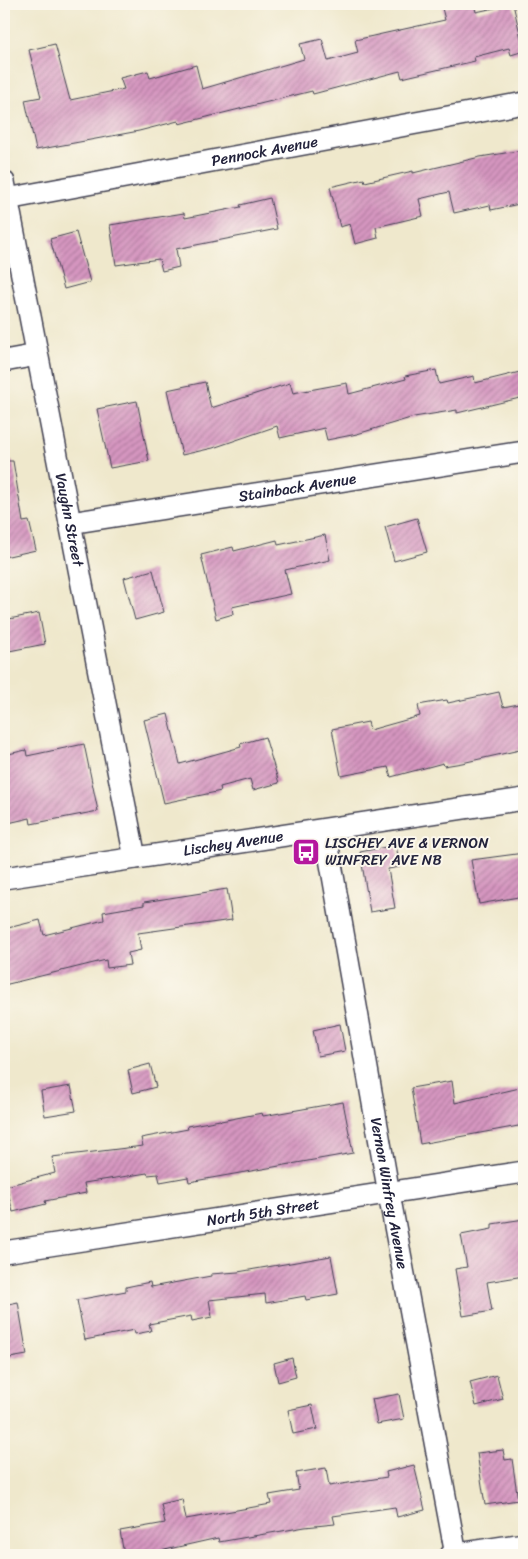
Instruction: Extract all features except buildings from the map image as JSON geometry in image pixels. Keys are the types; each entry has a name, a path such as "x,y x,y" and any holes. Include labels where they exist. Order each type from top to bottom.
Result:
{"street":[{"name":"Pennock Avenue","path":"5,190 524,103"},
{"name":"Vaughn Street","path":"5,190 135,858"},
{"path":"4,361 37,355"},
{"name":"Stainback Avenue","path":"70,523 524,452"},
{"name":"Lischey Avenue","path":"4,878 524,799"},
{"name":"Vernon Winfrey Avenue","path":"325,830 389,1194 456,1555"},
{"name":"North 5th Street","path":"4,1252 524,1172"},
{"path":"451,1555 524,1544"}],"place":[{"name":"LISCHEY AVE & VERNON WINFREY AVE NB","path":"306,852"}]}
